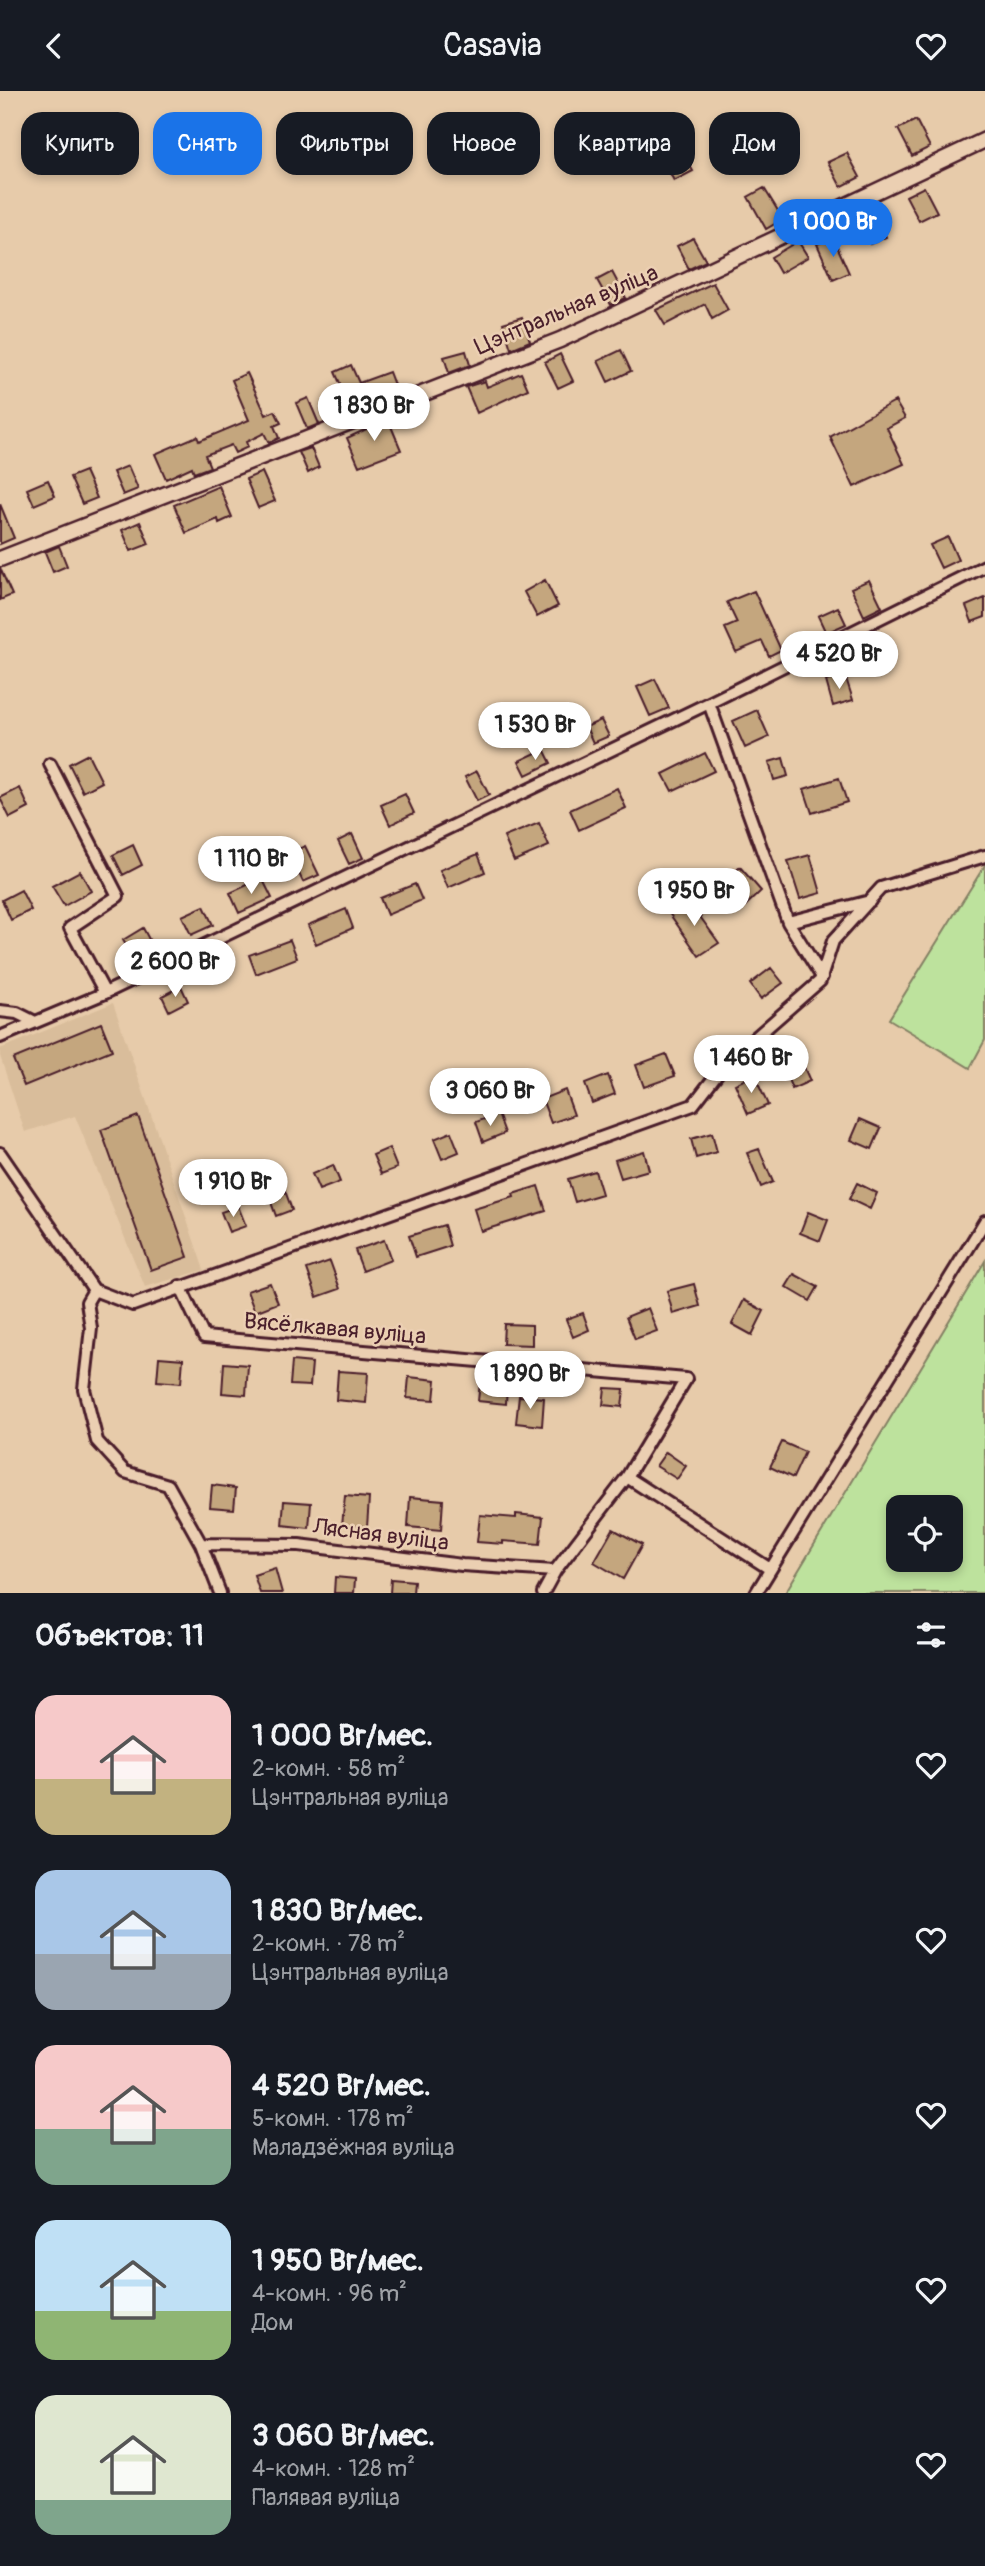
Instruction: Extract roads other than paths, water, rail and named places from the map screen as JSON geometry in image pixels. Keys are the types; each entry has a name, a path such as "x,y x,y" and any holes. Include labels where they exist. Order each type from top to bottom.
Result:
{"street":[{"name":"Цэнтральная вуліца","path":"0,559 560,340 985,140"},
{"path":"0,1037 105,993 709,703 985,566"},
{"path":"709,703 788,922 822,977"},
{"path":"50,764 118,896 70,928 105,993"},
{"path":"0,1153 94,1290 133,1305 693,1105 723,1066 820,982 833,941 881,888 985,856"},
{"path":"788,922 870,901"},
{"path":"0,1011 17,1013 35,1022"},
{"path":"756,1593 985,1221"},
{"name":"Вясёлкавая вуліца","path":"180,1286 204,1337 686,1379 627,1477"},
{"path":"94,1290 87,1302 91,1328 84,1389 97,1441 125,1472 168,1485 201,1544 220,1593"},
{"path":"543,1593 555,1571 627,1477 770,1569"},
{"name":"Лясная вуліца","path":"201,1544 299,1545 462,1565 555,1571"}]}
